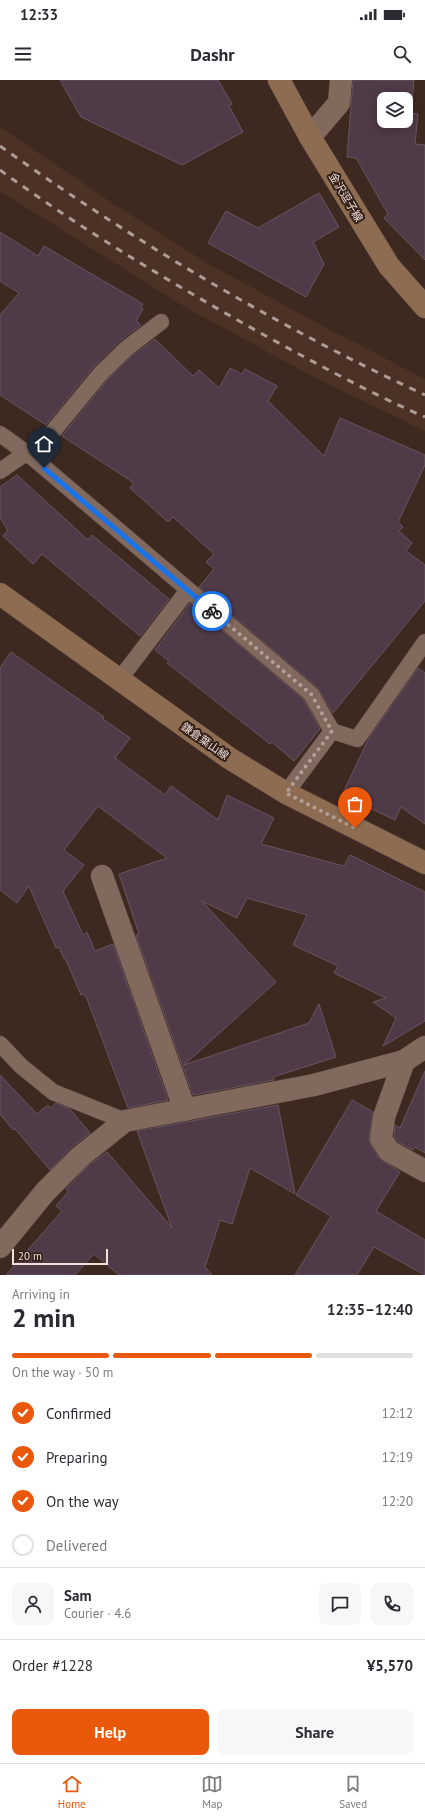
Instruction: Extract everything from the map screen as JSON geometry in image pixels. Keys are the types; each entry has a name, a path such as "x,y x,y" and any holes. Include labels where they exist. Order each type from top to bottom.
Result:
{"main road":[{"name":"金沢逗子線","path":"279,80 310,137 389,266 425,307"},
{"name":"鎌倉葉山線","path":"0,594 229,758 286,793 425,863"}],"street":[{"path":"310,137 339,103 341,80"},
{"path":"102,876 185,1110"},
{"path":"0,1247 44,1192 81,1156 125,1122 314,1085 404,1061 425,1047"},
{"path":"404,1061 384,1117 381,1139 389,1151 425,1171"}],"lane":[{"path":"0,471 29,455 101,373 127,348 161,322"},
{"path":"0,434 29,455 311,694 332,731 357,739 425,642"},
{"path":"119,680 188,590"},
{"path":"286,793 332,731"},
{"path":"0,1044 21,1066 53,1092 125,1122"}],"shaded area":[{"path":"0,127 115,205 210,265 425,379 425,431 310,375 185,307 0,191"}],"building":[{"path":"60,80 218,80 232,104 229,106 243,132 182,165 81,117"},
{"path":"353,80 414,80 413,92 377,92 377,128 413,128 413,113 418,114 415,144 425,145 425,260 384,218 388,214 356,158 347,157"},
{"path":"319,193 339,227 313,242 324,264 306,297 208,243 226,211 258,228"},
{"path":"0,232 38,256 44,246 143,304 141,307 143,309 136,321 141,325 120,341 94,366 46,425 0,395 0,315 19,293 0,281"},
{"path":"155,339 193,376 199,370 219,388 230,368 242,374 245,369 277,386 268,401 324,456 340,418 425,455 425,465 398,522 403,527 399,531 412,543 406,551 425,565 425,601 333,713 317,687 199,587 214,569 206,562 214,554 173,517 168,522 130,488 134,483 62,436 108,379 133,355"},
{"path":"17,475 88,540 92,535 169,599 140,636 42,554 33,564 3,536 8,530 0,518 0,487"},
{"path":"190,603 304,700 320,729 294,761 272,742 270,744 167,663 169,661 155,650"},
{"path":"11,652 104,717 103,719 130,738 115,758 165,795 171,786 218,820 227,795 274,818 261,844 344,866 350,855 425,892 425,1021 383,1046 396,1018 373,1002 386,998 334,973 338,966 293,945 307,915 247,898 237,918 202,901 276,982 184,1065 309,1023 319,1004 336,1057 273,1077 274,1080 193,1095 136,935 139,934 119,874 167,858 98,806 64,850 84,865 63,891 83,935 87,932 95,951 113,944 168,1100 128,1108 87,999 84,994 81,995 59,947 56,948 29,886 17,903 0,890 0,668"},
{"path":"418,668 425,673 425,824 401,807 395,820 342,795 369,738"},
{"path":"425,1071 425,1153 415,1147 413,1150 398,1142 394,1136 395,1125 400,1128"},
{"path":"0,1075 37,1114 48,1105 51,1108 56,1103 70,1109 90,1133 72,1147 50,1170 0,1114"},
{"path":"352,1100 373,1112 369,1138 371,1146 379,1158 400,1172 376,1211 425,1240 425,1275 374,1247 357,1275 295,1275 331,1216 296,1195"},
{"path":"278,1105 295,1194 250,1168 232,1224 220,1220 205,1267 212,1275 119,1275 94,1254 75,1275 6,1275 62,1211 56,1206 68,1192 66,1189 89,1165 107,1152 172,1228 137,1131"}],"railway":[{"path":"0,146 102,215 207,280 260,311 369,368 425,395"},
{"path":"0,170 96,236 196,296 324,367 425,417"}],"way so far":[{"path":"212,611 311,694 332,731 286,793 355,828"}],"route":[{"path":"44,468 212,611"}]}
